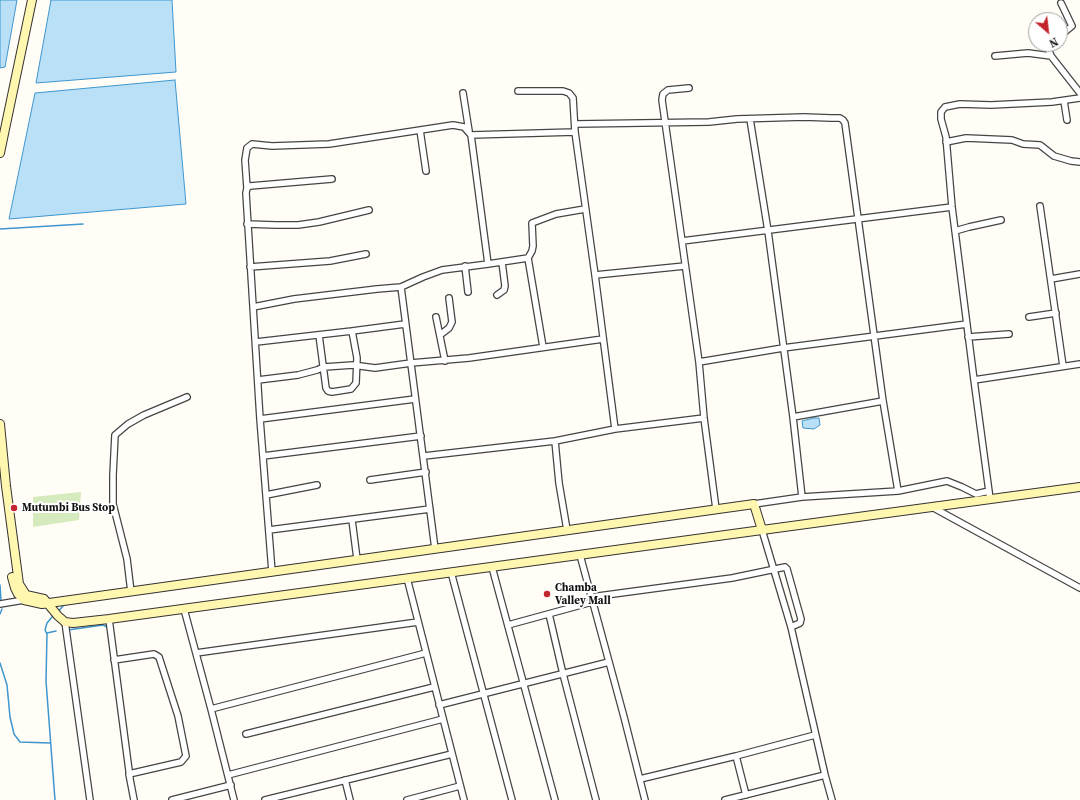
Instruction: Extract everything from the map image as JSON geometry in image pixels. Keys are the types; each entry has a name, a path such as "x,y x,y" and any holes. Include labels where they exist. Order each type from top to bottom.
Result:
{"main road":[{"path":"0,153 32,0"},
{"path":"0,424 17,578 26,595 44,598 58,616 65,622 73,623 109,620 580,554 932,507 990,495 1080,487"},
{"path":"0,470 12,578 15,588 24,600 42,604 754,504 762,530"}],"street":[{"path":"1061,3 1065,12"},
{"path":"1068,18 1072,26 1068,29"},
{"path":"1050,52 1080,93"},
{"path":"995,56 1028,54 1052,56"},
{"path":"690,88 670,89 663,94 662,100 699,362 704,418 716,509"},
{"path":"518,91 563,91 569,93 573,98 575,132 615,429"},
{"path":"463,93 488,264"},
{"path":"754,504 802,497 898,491 947,481 976,494 990,495 955,232 946,133 940,115 942,109 960,104 991,105 1064,101 1080,98"},
{"path":"1064,101 1067,120"},
{"path":"575,124 709,122 750,119 840,118 843,120 845,123 883,401 898,491"},
{"path":"750,119 768,231 793,417 802,497"},
{"path":"272,572 262,456 256,342 247,224 245,160 247,148 252,144 286,146 329,144 453,125 464,126 470,133 575,132"},
{"path":"420,130 426,171"},
{"path":"946,142 966,138 1012,140 1023,144 1040,145 1054,156 1080,162"},
{"path":"247,188 250,186 332,179"},
{"path":"1040,206 1063,366"},
{"path":"682,241 952,207"},
{"path":"543,347 528,258 533,246 532,223 556,214 585,209"},
{"path":"247,224 298,225 319,222 369,210"},
{"path":"955,232 969,226 1001,220"},
{"path":"250,267 330,261 366,254"},
{"path":"253,307 294,299 401,287 442,270 528,258"},
{"path":"498,295 504,290 505,286 502,262"},
{"path":"465,266 468,292"},
{"path":"595,276 685,266"},
{"path":"1051,279 1080,274"},
{"path":"401,287 435,549"},
{"path":"440,335 449,328 452,322 449,298"},
{"path":"1029,317 1056,313"},
{"path":"436,317 444,361"},
{"path":"256,342 352,332 405,324"},
{"path":"699,362 783,348 967,324"},
{"path":"319,335 326,388 328,391 332,392 351,389 356,383 358,366 352,332"},
{"path":"968,337 1009,334"},
{"path":"258,380 298,375 324,367 342,365 375,368 469,358 603,339"},
{"path":"974,380 1080,364"},
{"path":"131,592 127,559 113,504 115,435 128,424 144,415 187,397"},
{"path":"260,419 415,399"},
{"path":"793,417 883,401"},
{"path":"424,456 555,441 615,429 704,418"},
{"path":"262,456 421,436"},
{"path":"555,441 559,483 567,530"},
{"path":"370,480 426,472"},
{"path":"266,495 317,486"},
{"path":"932,507 1080,588"},
{"path":"269,530 430,509"},
{"path":"352,520 357,559"},
{"path":"762,530 791,627 815,735 832,800"},
{"path":"580,554 645,800"},
{"path":"492,567 555,800"},
{"path":"508,625 549,614 591,599 732,578 785,567 787,569 801,619 800,623 791,627"},
{"path":"451,572 512,800"},
{"path":"407,578 464,800"},
{"path":"0,604 24,600"},
{"path":"184,609 234,800"},
{"path":"549,614 596,800"},
{"path":"109,620 133,800"},
{"path":"65,622 90,800"},
{"path":"196,653 418,622"},
{"path":"211,708 426,653"},
{"path":"114,660 154,654 159,657 178,716 186,756 181,762 129,774"},
{"path":"440,705 609,662"},
{"path":"246,734 434,687"},
{"path":"228,775 443,719"},
{"path":"640,779 815,735"},
{"path":"265,800 452,754"},
{"path":"736,756 746,795"},
{"path":"725,800 825,775"},
{"path":"345,780 350,800"},
{"path":"172,800 231,785"},
{"path":"407,800 460,786"}],"green space":[{"path":"81,492 79,520 33,527 33,497"}],"water":[{"path":"0,0 17,0 5,67 0,68"},
{"path":"51,0 172,0 176,72 36,83"},
{"path":"175,80 186,204 9,219 35,93"},
{"path":"819,418 820,425 814,429 803,428 802,421"}],"waterway":[{"path":"0,229 83,224"},
{"path":"0,585 1,601"},
{"path":"58,612 63,606"},
{"path":"0,614 2,609"},
{"path":"52,617 47,623 45,630 47,634 46,681 55,800"},
{"path":"68,630 103,625 107,627"},
{"path":"47,633 56,631"},
{"path":"0,663 7,685 10,717 14,734 20,742 50,743"}],"place":[{"name":"Mutumbi Bus Stop","path":"14,508"},
{"name":"Chamba Valley Mall","path":"547,594"}]}
